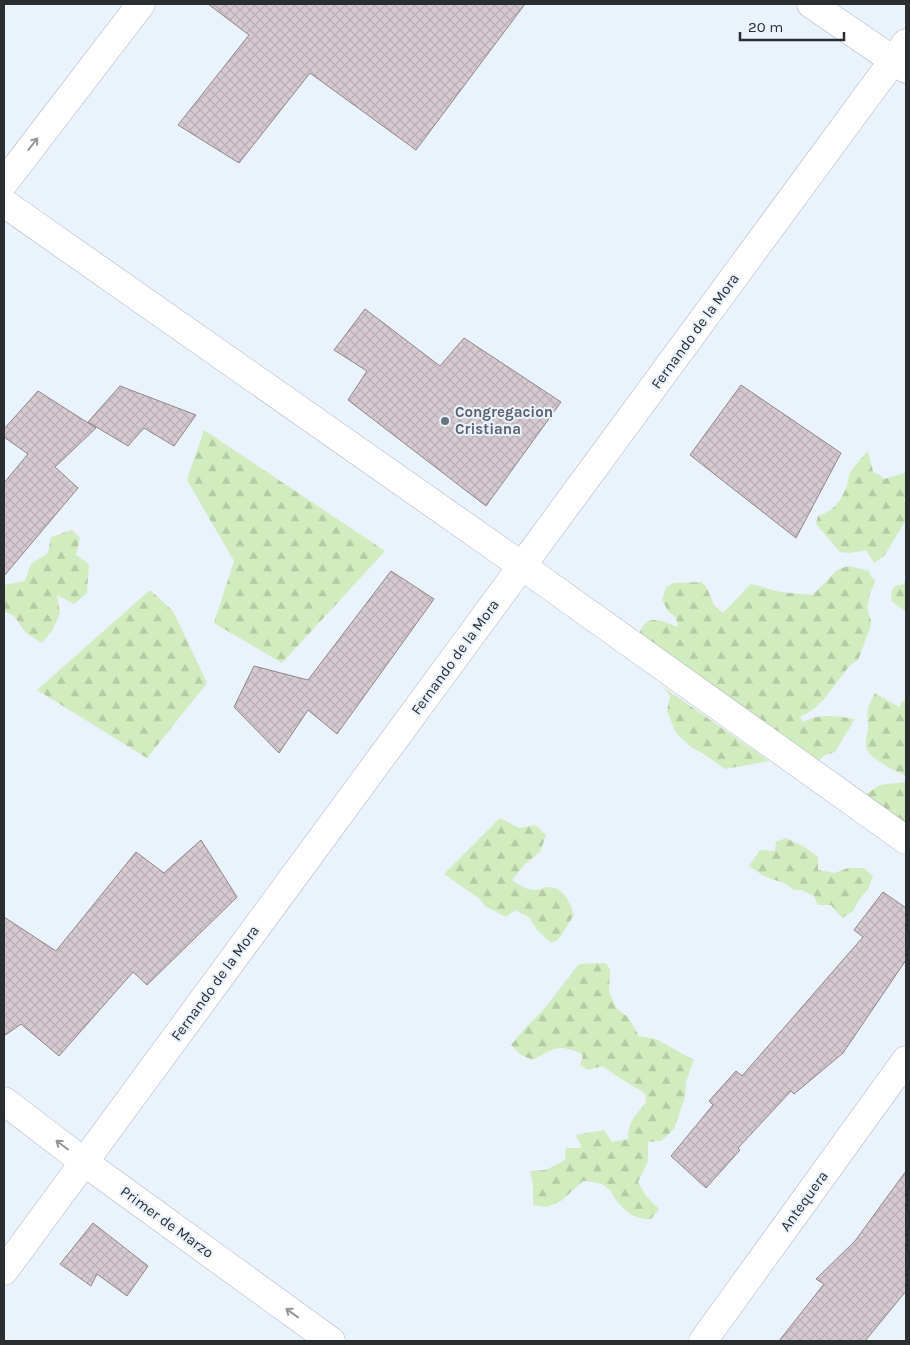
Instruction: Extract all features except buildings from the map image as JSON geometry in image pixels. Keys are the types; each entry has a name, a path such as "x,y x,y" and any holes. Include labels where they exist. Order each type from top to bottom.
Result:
{"street":[{"path":"4,183 142,4"},
{"path":"811,4 902,57"},
{"name":"Fernando de la Mora","path":"4,1271 522,566 902,57"},
{"path":"4,203 522,566 906,840"},
{"name":"Antequera","path":"703,1341 906,1060"},
{"name":"Primer de Marzo","path":"4,1101 84,1162 331,1341"}],"green space":[{"path":"204,430 385,551 282,663 214,623 234,561 187,480"},
{"path":"868,451 873,472 884,479 906,474 904,501 906,520 884,556 874,563 866,550 850,553 840,552 816,524 818,516 832,509 841,498 850,473"},
{"path":"72,530 80,538 76,555 89,564 87,593 74,604 57,595 60,613 53,629 42,643 26,633 14,616 4,611 4,585 25,581 31,564 48,553 51,537"},
{"path":"848,566 869,571 871,577 876,580 870,593 867,608 871,621 870,628 858,660 850,665 814,709 800,717 803,722 822,716 855,719 835,752 825,755 818,761 639,635 642,628 650,621 660,621 678,627 676,618 668,611 662,600 666,587 674,583 701,582 706,586 714,605 723,613 751,584 780,592 813,595 837,570"},
{"path":"906,580 906,611 892,602 891,592 895,586 903,584"},
{"path":"150,590 173,611 207,683 147,758 37,690"},
{"path":"663,687 769,761 725,769 691,747 676,733 667,711 670,696"},
{"path":"875,693 899,707 906,697 906,776 879,761 867,750 868,709"},
{"path":"906,782 906,823 860,793 868,793 880,785"},
{"path":"500,818 519,828 535,825 546,835 540,852 525,864 512,880 531,890 548,887 554,888 566,896 574,915 558,940 551,943 537,930 529,917 515,910 506,917 485,906 480,899 444,874"},
{"path":"786,838 803,846 818,857 818,870 835,873 848,868 864,868 873,876 868,889 853,911 842,918 831,905 818,905 814,896 801,890 794,890 786,884 764,876 749,866 760,850 775,851 776,842"},
{"path":"605,963 610,969 609,992 617,1009 628,1017 639,1036 656,1039 694,1060 686,1082 685,1097 674,1129 661,1141 648,1142 648,1161 638,1182 646,1196 659,1209 651,1219 639,1218 631,1214 619,1204 607,1187 590,1181 583,1181 561,1201 547,1207 533,1205 533,1184 530,1171 546,1170 565,1160 566,1148 582,1148 576,1135 604,1130 612,1142 628,1139 631,1122 646,1102 645,1093 602,1066 588,1070 580,1065 583,1055 575,1051 557,1048 533,1060 521,1055 511,1045 544,1009 579,964"}],"place":[{"name":"Congregacion Cristiana","path":"445,421"}]}
